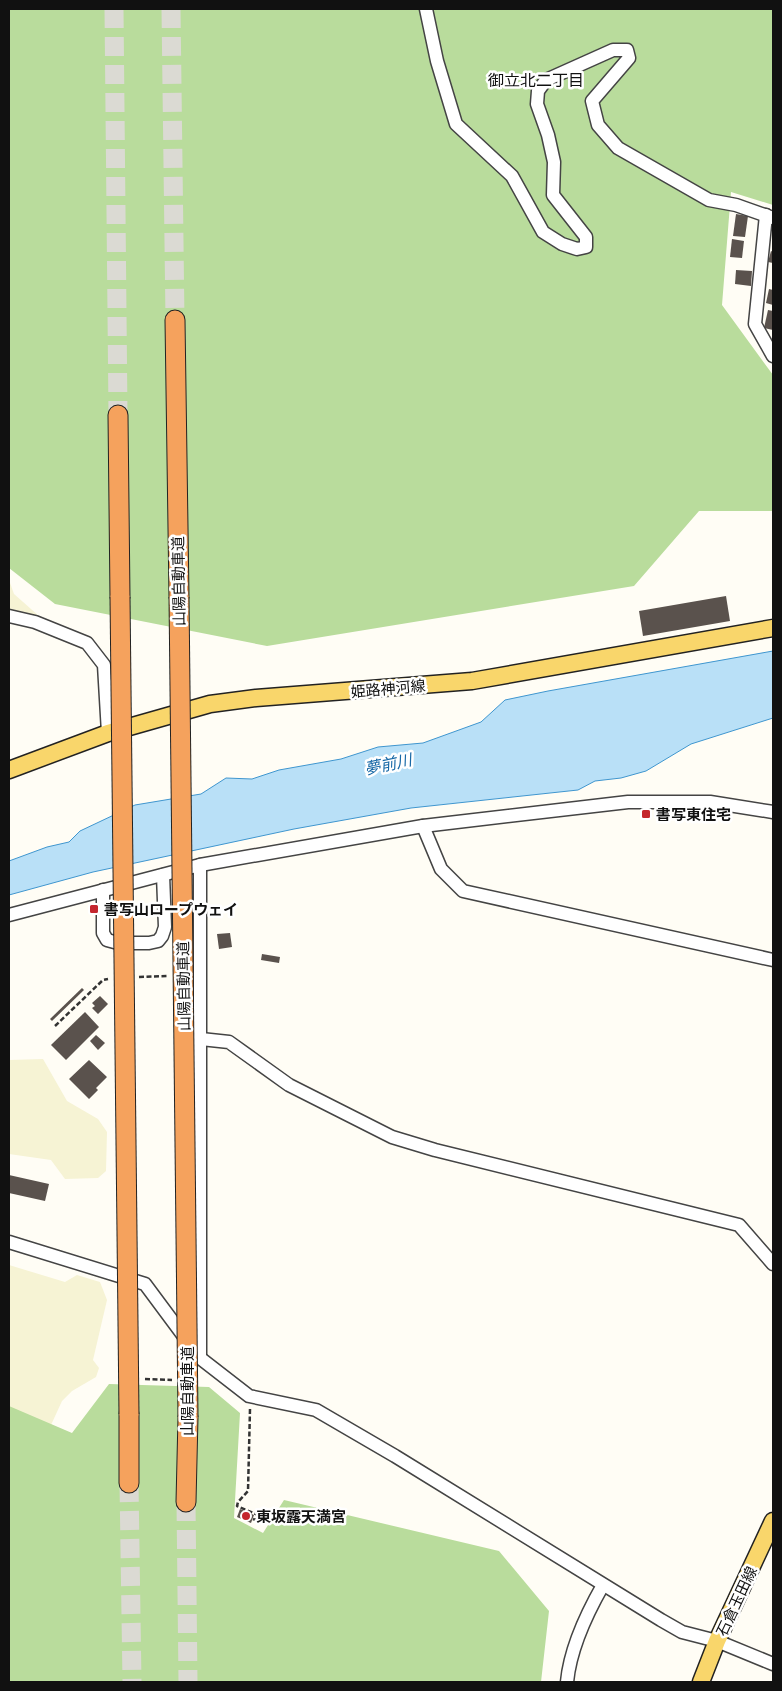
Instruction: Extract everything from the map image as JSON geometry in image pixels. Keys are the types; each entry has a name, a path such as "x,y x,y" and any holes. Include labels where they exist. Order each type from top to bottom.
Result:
{"highway":[{"name":"山陽自動車道","path":"174,320 188,1416 186,1502"},
{"path":"118,415 129,1483"}],"main road":[{"name":"姫路神河線","path":"9,770 108,733 210,704 256,698 472,681 773,628"},
{"name":"石倉玉田線","path":"702,1682 717,1642 773,1521"}],"street":[{"path":"426,9 437,61 456,124 512,176 543,232 562,244 578,249 586,247 586,236 554,195 554,162 548,136 537,104 538,91 546,80 613,50 627,50 629,58 592,100 598,125 618,148 709,200 736,205 770,217 755,324 773,356"},
{"path":"9,616 36,622 88,643 104,665 108,733"},
{"path":"9,915 200,865 423,826 628,802 710,802 773,812"},
{"path":"423,826 441,869 463,891 773,960"},
{"path":"200,865 200,1358"},
{"path":"103,890 103,933 107,940 118,943 154,943 162,936 165,927 164,875"},
{"path":"201,1039 229,1042 289,1085 392,1137 435,1150 739,1225 773,1264"},
{"path":"9,1242 145,1284 200,1358 249,1396 316,1410 395,1456 522,1536 682,1632 717,1642 773,1664"},
{"path":"567,1682 568,1671 586,1615 603,1585"}],"path":[{"path":"248,1491 238,1502 237,1506 258,1515 256,1520 253,1519"}],"shaded area":[{"path":"9,580 14,594 40,617 9,611"},
{"path":"43,1059 67,1101 98,1119 107,1132 106,1171 98,1178 65,1179 51,1160 9,1154 9,1060"},
{"path":"9,1265 65,1282 77,1275 100,1282 107,1300 93,1360 99,1368 96,1377 72,1391 62,1401 51,1425 9,1412"}],"green space":[{"path":"9,9 773,9 773,205 731,192 722,305 773,375 773,511 699,511 634,586 267,646 55,604 9,568"},
{"path":"109,1384 209,1387 240,1413 234,1518 263,1533 284,1500 499,1551 549,1611 541,1682 9,1682 9,1406 72,1433"}],"water":[{"name":"夢前川","path":"773,651 773,718 691,744 646,771 621,778 595,781 578,790 411,808 294,829 93,872 9,895 9,861 47,847 69,842 80,831 135,805 201,794 226,778 252,779 279,770 341,759 378,747 423,743 481,722 505,700"}],"building":[{"path":"736,214 748,216 745,237 733,236"},
{"path":"732,239 744,241 742,258 730,257"},
{"path":"771,251 773,252 773,263 768,262"},
{"path":"736,270 752,271 751,286 735,284"},
{"path":"769,289 773,290 773,305 766,303"},
{"path":"768,310 773,311 773,330 764,328"},
{"path":"726,596 730,621 643,636 639,611"},
{"path":"230,933 232,947 219,949 217,934"},
{"path":"262,954 280,957 279,963 261,960"},
{"path":"82,988 84,990 52,1021 50,1019"},
{"path":"100,996 108,1004 98,1014 92,1008 95,1006 92,1003"},
{"path":"85,1012 99,1027 66,1060 51,1045"},
{"path":"96,1035 105,1043 98,1050 90,1041"},
{"path":"89,1060 107,1077 96,1088 98,1090 89,1099 69,1079"},
{"path":"9,1175 49,1184 45,1201 9,1193"},
{"name":"東坂露天満宮","path":"240,1509 254,1515 251,1523 237,1517"}],"tunnel":[{"path":"114,9 118,415"},
{"path":"171,9 175,320"},
{"path":"129,1483 132,1682"},
{"path":"186,1502 188,1682"}],"place":[{"name":"書写東住宅","path":"646,814"},
{"name":"書写山ロープウェイ","path":"94,909"},
{"name":"東坂露天満宮","path":"246,1516"}],"district":[{"name":"御立北二丁目","path":"536,80"}]}
